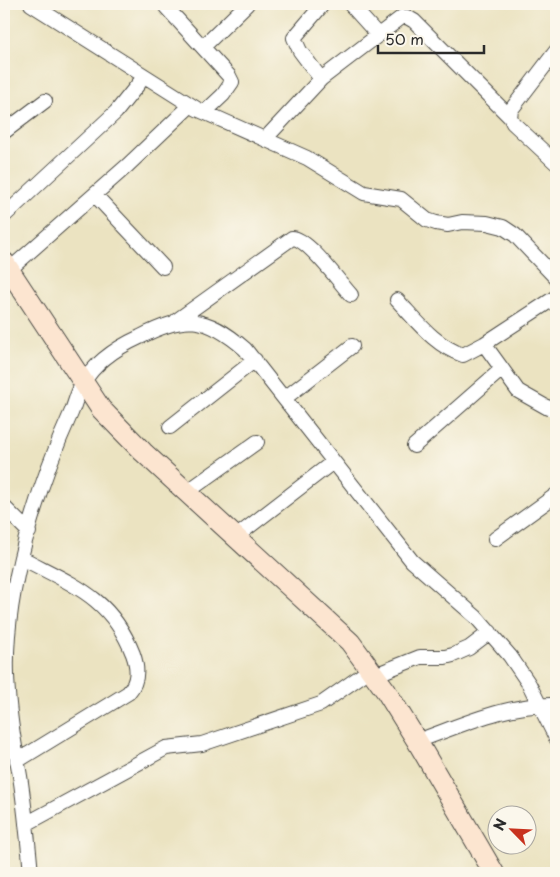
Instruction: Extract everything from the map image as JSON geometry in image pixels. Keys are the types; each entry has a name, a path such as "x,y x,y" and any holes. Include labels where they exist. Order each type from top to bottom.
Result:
{"street":[{"path":"31,4 190,105 307,158 364,193 401,200 427,220 436,223 448,225 462,222 487,223 503,228 515,235 556,278"},
{"path":"203,47 247,4"},
{"path":"321,79 300,51 294,38 323,4"},
{"path":"350,4 378,35"},
{"path":"166,7 229,76 232,82 223,95 204,112"},
{"path":"265,139 321,79 402,17 407,17 414,21 510,117 513,123 556,163"},
{"path":"510,117 511,110 556,50"},
{"path":"4,216 116,112 144,77"},
{"path":"4,132 45,101"},
{"path":"190,105 95,195 6,266 82,384 101,409 188,492 333,624 350,642 373,672 417,741 494,873"},
{"path":"95,195 163,267"},
{"path":"176,321 292,238 299,239 308,246 351,295"},
{"path":"397,300 445,348 463,355 484,344 556,298"},
{"path":"31,873 26,824 8,700 8,630 22,558 46,476 82,384 114,351 158,327 176,321 189,320 222,331 245,349 412,561 490,632 520,670 556,738"},
{"path":"484,344 518,391 527,398 548,408 556,407"},
{"path":"285,398 352,346"},
{"path":"170,427 254,360"},
{"path":"414,446 502,369"},
{"path":"188,492 257,442"},
{"path":"236,536 333,462"},
{"path":"495,540 556,495"},
{"path":"4,507 29,532"},
{"path":"17,761 128,693 133,687 137,672 126,637 106,608 81,589 22,558"},
{"path":"26,824 166,748 202,744 309,710 373,672 420,657 454,655 469,648 490,632"},
{"path":"4,716 8,700"},
{"path":"417,741 506,710 538,704 556,705"}]}
